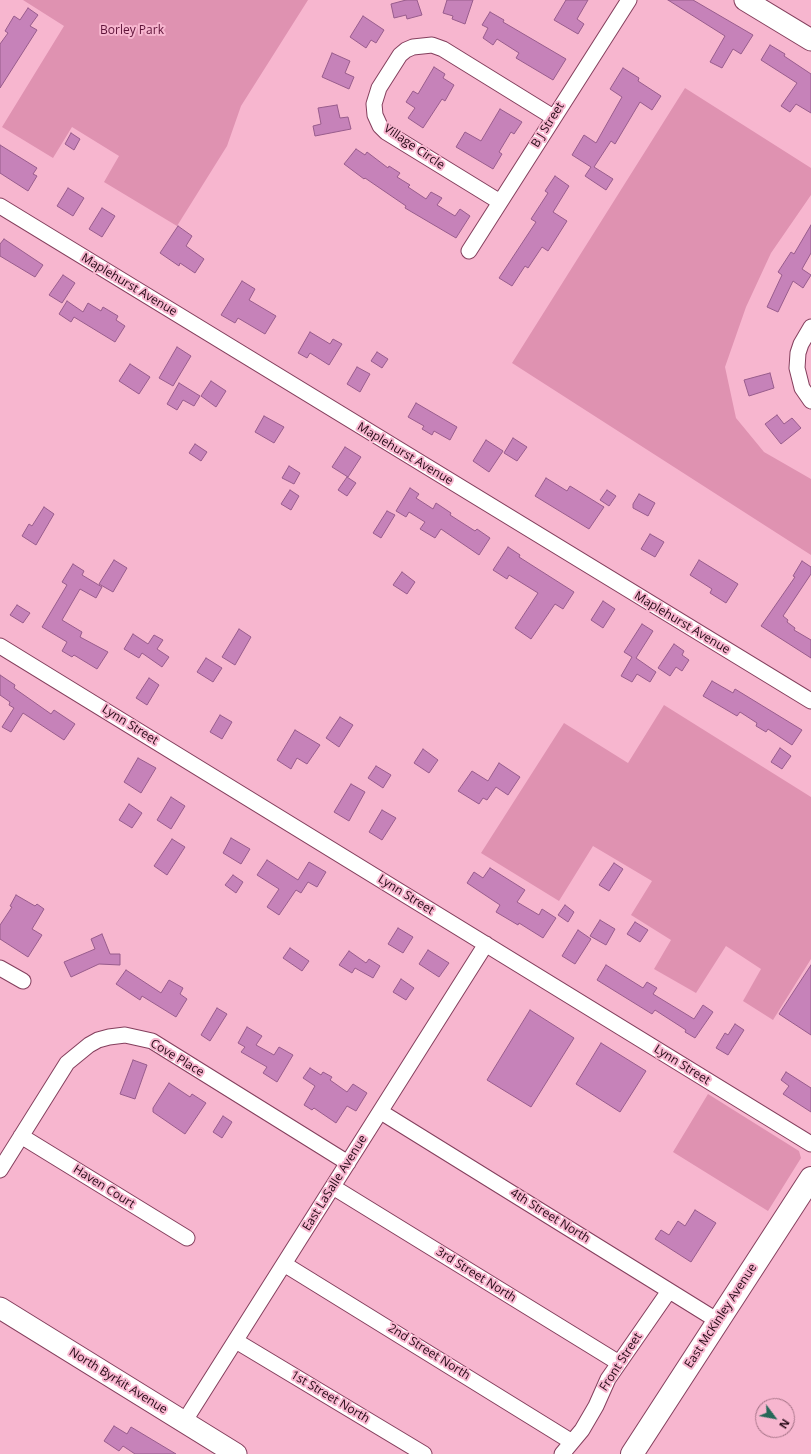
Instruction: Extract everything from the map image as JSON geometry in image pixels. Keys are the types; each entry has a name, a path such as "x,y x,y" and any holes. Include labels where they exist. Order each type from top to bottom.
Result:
{"main road":[{"name":"East McKinley Avenue","path":"632,1454 811,1178"}],"street":[{"name":"B J Street","path":"469,251 629,0"},
{"path":"745,0 766,6 811,40"},
{"name":"Village Circle","path":"500,202 386,132 375,116 374,104 379,88 400,55 406,50 413,46 432,45 443,49 553,117"},
{"name":"Maplehurst Avenue","path":"0,206 811,701"},
{"path":"811,327 801,344 798,353 797,368 802,388 811,401"},
{"name":"Lynn Street","path":"0,646 811,1144"},
{"name":"East LaSalle Avenue","path":"184,1422 334,1187 486,944"},
{"path":"0,968 22,981"},
{"name":"Cove Place","path":"0,1170 59,1074 78,1054 98,1040 125,1035 141,1037 152,1041 348,1164"},
{"name":"4th Street North","path":"381,1112 718,1321"},
{"name":"Haven Court","path":"21,1136 187,1238"},
{"name":"3rd Street North","path":"334,1187 619,1363"},
{"name":"2nd Street North","path":"284,1264 572,1442"},
{"name":"Front Street","path":"562,1454 590,1418 608,1379 669,1291"},
{"name":"North Byrkit Avenue","path":"0,1308 230,1452"},
{"name":"1st Street North","path":"236,1340 424,1454"}],"green space":[{"name":"Borley Park","path":"23,0 308,0 241,106 227,146 177,226 104,182 119,156 72,127 53,158 2,127 64,26"},
{"path":"685,88 811,168 811,195 771,253 746,307 725,367 736,418 764,452 811,479 811,555 512,363"},
{"path":"664,705 811,797 811,959 773,1020 743,1001 761,969 726,946 696,993 654,969 671,940 631,915 652,881 593,846 559,901 481,853 564,723 628,763"},
{"path":"708,1094 799,1151 801,1158 768,1211 673,1152"}],"building":[{"path":"406,0 417,0 422,15 407,19 406,15 394,18 391,4"},
{"path":"447,0 473,0 465,24 452,19 453,16 443,13"},
{"path":"566,0 588,0 577,19 584,24 578,34 554,20"},
{"path":"668,0 693,0 753,35 741,54 733,49 722,68 710,62 725,36"},
{"path":"28,8 38,15 30,26 37,30 0,88 0,44 8,33 5,31 14,16 20,20"},
{"path":"490,12 504,20 503,22 566,59 553,80 516,58 519,53 497,39 493,45 483,38 488,28 482,25"},
{"path":"363,16 384,30 376,43 371,40 366,48 350,37"},
{"path":"770,45 785,54 784,56 811,74 811,113 796,104 790,112 781,106 797,83 761,60"},
{"path":"332,53 350,61 345,73 354,77 349,89 322,77"},
{"path":"434,67 445,74 443,78 454,85 445,101 442,99 423,128 408,118 415,108 406,102 413,91 418,94"},
{"path":"623,68 639,78 638,81 661,96 652,110 640,102 615,144 611,141 594,167 613,179 606,190 585,176 591,167 572,155 584,135 596,143 622,97 610,89"},
{"path":"337,105 340,118 348,117 351,129 315,136 313,126 321,124 318,108"},
{"path":"500,109 522,122 514,134 511,132 499,152 502,154 493,169 456,147 465,132 481,141"},
{"path":"71,133 80,139 74,150 65,144"},
{"path":"0,145 37,168 33,174 37,176 28,191 0,173"},
{"path":"356,149 365,155 367,152 388,168 389,166 400,173 397,177 410,185 408,187 426,199 431,192 442,198 437,205 455,216 460,209 470,216 456,238 405,208 406,206 365,178 364,179 344,164"},
{"path":"555,176 569,186 553,212 567,221 548,251 542,247 528,268 525,266 512,286 499,278 536,222 531,219 548,193 545,191"},
{"path":"68,188 84,198 73,216 57,206"},
{"path":"102,208 115,216 102,237 89,229"},
{"path":"811,225 811,253 802,269 811,275 803,288 793,281 778,312 767,307 782,275 778,272 791,252 794,254"},
{"path":"178,226 192,236 186,246 204,259 195,273 180,263 179,266 160,253"},
{"path":"4,239 43,265 35,277 0,256 0,244"},
{"path":"63,275 75,283 62,303 49,295"},
{"path":"242,281 255,289 249,300 276,316 265,334 238,318 235,323 221,315"},
{"path":"67,301 83,312 88,303 101,311 103,307 118,316 116,320 125,326 115,342 74,317 71,322 59,314"},
{"path":"310,332 330,344 333,339 342,344 329,365 310,353 307,358 298,353"},
{"path":"177,347 191,356 173,386 159,378"},
{"path":"377,352 388,359 382,368 371,361"},
{"path":"130,364 150,377 139,394 119,381"},
{"path":"357,367 370,374 360,392 347,384"},
{"path":"770,373 774,388 749,396 744,380"},
{"path":"211,381 226,391 216,407 201,396"},
{"path":"179,383 200,396 194,406 183,400 177,410 167,404"},
{"path":"416,403 457,427 450,440 434,431 432,435 422,429 424,426 408,417"},
{"path":"777,415 784,424 792,418 801,428 781,444 765,424"},
{"path":"264,416 284,427 274,443 255,432"},
{"path":"513,438 527,447 517,461 504,453"},
{"path":"486,440 503,451 489,472 473,461"},
{"path":"195,444 207,452 201,461 189,453"},
{"path":"345,447 361,457 348,477 332,467"},
{"path":"289,466 300,473 294,484 282,478"},
{"path":"347,477 356,483 347,496 338,490"},
{"path":"546,478 567,491 570,486 604,507 589,529 535,496"},
{"path":"410,488 419,494 416,498 433,509 436,503 451,513 450,515 475,531 477,529 490,538 479,555 441,529 435,538 420,529 425,522 409,512 406,517 396,511"},
{"path":"290,490 299,496 291,510 281,504"},
{"path":"607,490 616,496 609,506 600,500"},
{"path":"639,494 655,503 648,516 633,508 633,504"},
{"path":"44,507 54,514 36,545 22,536 29,524 32,526"},
{"path":"387,511 395,515 381,538 373,533"},
{"path":"650,534 664,542 655,557 641,549"},
{"path":"508,547 520,555 519,557 574,592 563,609 555,604 531,639 515,628 538,593 509,575 507,579 493,570"},
{"path":"114,560 127,568 113,592 99,584"},
{"path":"699,560 738,584 726,603 710,593 712,589 690,575"},
{"path":"802,561 811,567 811,574 783,616 788,620 787,622 795,628 794,630 811,640 811,658 761,626 795,577 793,576"},
{"path":"73,564 84,571 82,575 102,587 96,598 80,589 62,620 82,632 80,637 108,652 97,669 74,655 72,657 62,651 67,642 42,627 67,585 62,582"},
{"path":"402,572 415,582 407,594 393,585"},
{"path":"603,601 615,609 603,628 591,620"},
{"path":"17,605 30,613 23,623 10,615"},
{"path":"642,624 653,631 636,658 656,672 650,682 637,674 632,682 621,676 632,657 624,652"},
{"path":"239,629 251,637 235,665 222,657"},
{"path":"133,634 148,644 154,635 163,640 157,649 169,657 162,667 142,653 139,658 124,649"},
{"path":"674,644 684,651 682,655 689,660 682,671 676,667 670,676 658,668"},
{"path":"206,658 222,668 213,682 197,672"},
{"path":"0,675 15,685 14,688 51,714 54,710 75,724 64,740 23,713 11,732 2,727 14,708 9,705 10,702 0,695"},
{"path":"149,678 159,685 147,705 136,698"},
{"path":"712,681 733,693 735,689 802,730 792,745 768,729 766,732 756,726 757,723 740,712 737,716 703,696"},
{"path":"220,715 232,722 222,739 210,732"},
{"path":"340,717 353,725 339,747 326,738"},
{"path":"295,730 320,745 307,764 297,758 291,769 277,760"},
{"path":"780,748 791,756 782,769 771,762"},
{"path":"423,749 438,760 429,773 414,763"},
{"path":"138,758 156,768 141,793 124,782"},
{"path":"499,763 520,777 508,795 496,787 487,800 483,798 479,804 458,791 472,771 488,781"},
{"path":"376,766 391,775 383,788 368,778"},
{"path":"351,784 365,792 349,821 334,812"},
{"path":"171,797 185,806 171,829 157,820"},
{"path":"129,804 142,813 132,828 119,820"},
{"path":"382,810 396,818 382,840 369,832"},
{"path":"231,838 250,849 241,864 223,853"},
{"path":"172,839 185,847 167,875 154,866"},
{"path":"267,860 298,880 309,862 326,872 317,887 308,882 301,893 296,890 279,915 267,907 279,889 257,875"},
{"path":"614,863 623,869 609,891 599,885"},
{"path":"490,868 525,890 517,902 539,915 542,909 556,918 543,938 519,923 518,925 496,912 500,905 467,883 474,872 483,878"},
{"path":"233,875 243,882 236,893 225,885"},
{"path":"16,895 35,906 37,904 44,909 32,929 42,935 28,957 0,939 0,925 12,907 10,906"},
{"path":"565,905 574,912 568,922 558,915"},
{"path":"600,920 615,929 606,945 590,936"},
{"path":"635,922 648,930 640,942 627,934"},
{"path":"398,928 413,937 403,953 388,944"},
{"path":"578,930 591,939 575,964 562,956"},
{"path":"102,934 110,954 120,954 120,965 99,964 71,977 64,962 95,949 91,939"},
{"path":"290,948 309,961 302,971 283,958"},
{"path":"428,950 449,963 439,977 419,964"},
{"path":"349,951 366,963 369,959 380,966 373,978 355,968 352,973 339,965"},
{"path":"606,965 643,988 647,982 657,988 653,994 694,1019 703,1005 713,1012 695,1038 685,1032 686,1030 655,1010 652,1014 597,980"},
{"path":"811,965 811,1035 779,1014"},
{"path":"126,970 161,993 169,980 183,988 180,994 187,999 176,1017 142,996 140,1000 116,984"},
{"path":"401,979 414,988 406,1000 393,992"},
{"path":"217,1008 227,1014 210,1041 201,1035"},
{"path":"530,1010 574,1038 531,1107 487,1080"},
{"path":"735,1024 744,1030 728,1055 716,1048 725,1033 728,1035"},
{"path":"247,1027 262,1036 256,1045 274,1055 279,1047 293,1055 277,1082 263,1073 267,1067 241,1052 245,1047 238,1043"},
{"path":"601,1043 646,1071 620,1112 576,1084"},
{"path":"133,1060 147,1065 135,1099 120,1094"},
{"path":"310,1068 321,1075 323,1072 332,1077 330,1080 347,1092 353,1084 367,1093 356,1111 347,1106 336,1123 314,1108 312,1110 304,1105 315,1086 303,1078"},
{"path":"786,1072 811,1088 811,1112 783,1094 789,1086 781,1080"},
{"path":"169,1083 190,1097 192,1094 206,1103 185,1134 153,1112 153,1108"},
{"path":"223,1116 232,1122 222,1138 213,1132"},
{"path":"695,1210 716,1223 691,1262 655,1239 661,1230 669,1235 678,1221 685,1226"},
{"path":"114,1426 127,1434 131,1427 176,1454 135,1454 123,1446 119,1451 104,1441"}]}
